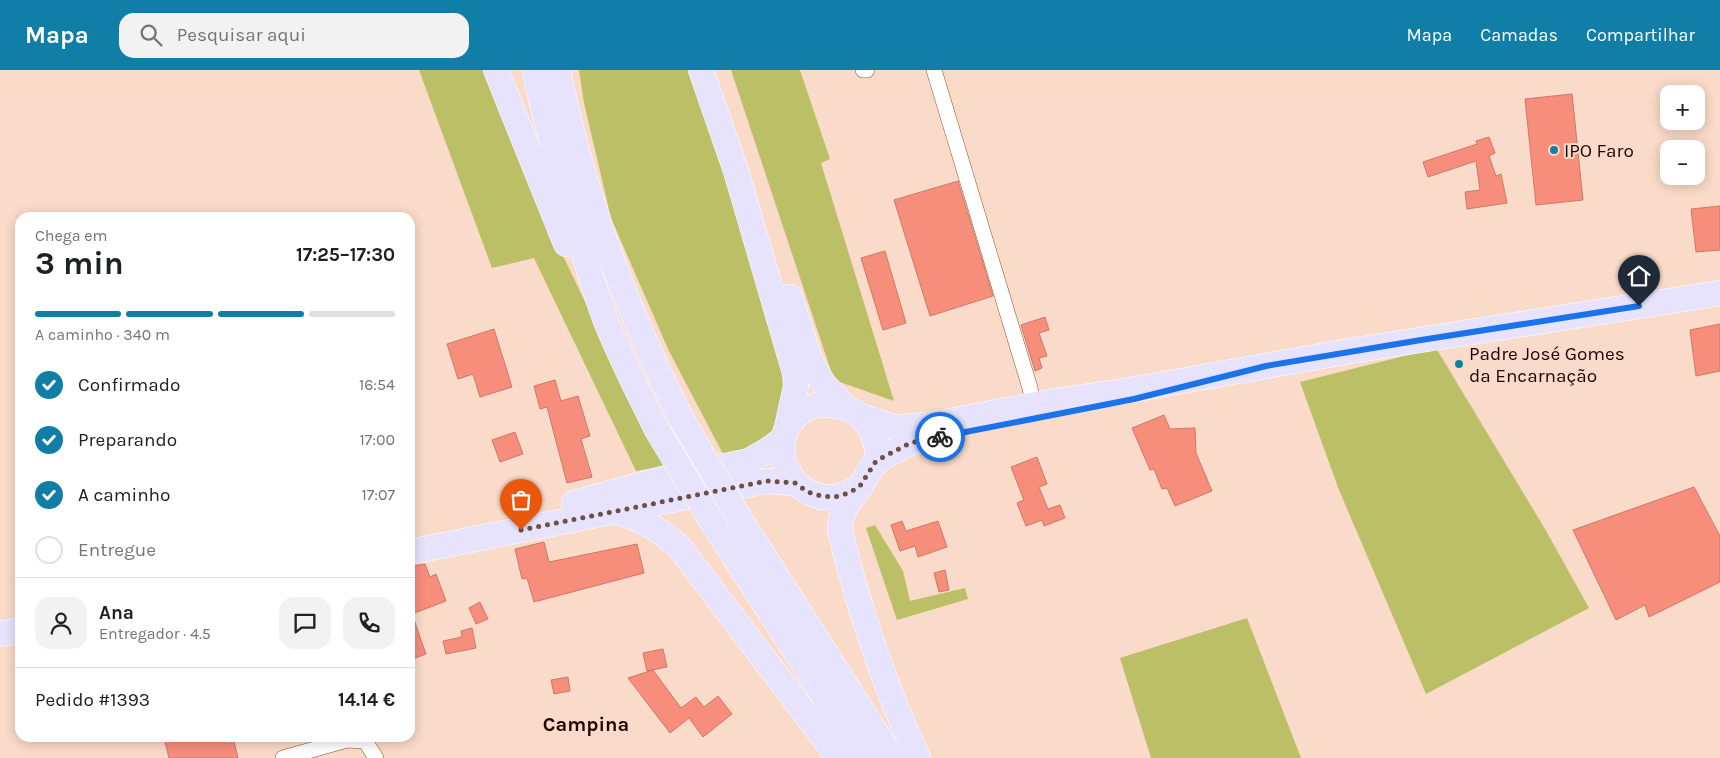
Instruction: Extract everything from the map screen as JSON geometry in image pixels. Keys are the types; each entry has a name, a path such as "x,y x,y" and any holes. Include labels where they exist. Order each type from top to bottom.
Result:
{"main road":[{"path":"496,70 584,288 601,326 623,361"},
{"path":"535,70 539,95 592,281 623,361 656,428 714,525 864,758"},
{"path":"558,70 566,111 579,160 617,276 643,339 682,420 740,519 892,758"},
{"path":"701,70 736,171 795,373 796,386 785,433 783,460 795,483"},
{"path":"415,551 767,481 795,483 815,494 835,497 849,493 860,486 872,468 878,451 872,431 823,383 810,360 718,70"},
{"path":"415,543 662,480 749,461 768,450 785,433 796,416 807,408 821,404 853,412 896,428 934,424 1421,340 1720,293"},
{"path":"918,758 900,720 881,671 840,531 839,522 842,513 872,468 910,443 1134,399 1266,366"},
{"path":"615,511 644,521 668,537 680,548 839,758"},
{"path":"0,634 15,631"}],"street":[{"path":"934,70 1034,406"},
{"path":"282,758 341,742"},
{"path":"365,742 376,758"}],"green space":[{"path":"419,70 486,70 565,260 664,466 636,471 534,258 492,268"},
{"path":"579,70 692,70 784,367 787,400 772,435 753,448 723,454 669,351 611,218 584,103"},
{"path":"731,70 800,70 830,159 821,163 894,401 834,380"},
{"path":"1436,348 1545,529 1589,608 1426,694 1339,490 1300,382"},
{"path":"875,525 903,571 910,601 965,588 968,599 897,620 866,528"},
{"path":"1247,618 1301,758 1151,758 1120,658"}],"building":[{"name":"IPO Faro","path":"1572,94 1583,200 1536,205 1525,99"},
{"path":"1489,137 1495,153 1489,156 1496,176 1501,174 1507,203 1467,209 1465,192 1480,190 1476,161 1428,177 1423,162 1477,144 1476,141"},
{"path":"958,181 993,296 930,316 894,200"},
{"path":"1720,206 1720,250 1696,252 1691,209"},
{"path":"885,251 906,323 883,330 861,258"},
{"path":"1045,317 1049,330 1039,333 1047,356 1039,358 1042,368 1035,371 1021,325"},
{"path":"1720,324 1720,371 1696,376 1690,330"},
{"path":"494,329 512,387 480,397 473,374 458,379 447,344"},
{"path":"555,380 561,401 578,396 590,436 581,439 592,477 567,483 547,407 540,409 534,386"},
{"path":"1164,415 1170,429 1195,428 1196,453 1212,491 1175,506 1167,488 1162,489 1154,469 1150,470 1132,428"},
{"path":"515,432 523,454 500,462 492,440"},
{"path":"1037,457 1047,484 1039,487 1048,509 1060,505 1065,518 1044,526 1042,520 1026,526 1017,503 1024,500 1011,467"},
{"path":"1694,487 1720,536 1720,582 1649,617 1645,605 1616,620 1573,530"},
{"path":"902,521 906,531 938,521 947,547 918,557 915,546 900,551 891,525"},
{"path":"544,542 549,562 637,544 644,573 534,602 527,578 522,579 515,549"},
{"path":"425,564 430,577 436,574 446,601 415,613 415,565"},
{"path":"945,570 949,590 939,592 934,573"},
{"path":"480,602 488,619 476,624 469,608"},
{"path":"415,623 426,654 415,658"},
{"path":"472,628 476,648 446,654 443,641 462,637 461,631"},
{"path":"663,649 667,667 647,671 643,653"},
{"path":"653,670 681,708 696,697 704,707 718,696 732,714 703,737 689,718 670,733 628,678"},
{"path":"568,677 570,691 554,694 551,680"},
{"path":"165,742 226,742 226,744 234,742 238,758 169,758"}],"way so far":[{"path":"521,530 767,481 795,483 808,492 821,496 835,497 849,493 860,486 869,475 876,461 910,443 940,437"}],"place":[{"name":"IPO Faro","path":"1554,150"},
{"name":"Padre José Gomes da Encarnação","path":"1459,364"}],"district":[{"name":"Campina","path":"586,724"}],"route":[{"path":"940,437 1134,399 1266,366 1639,306"}]}
